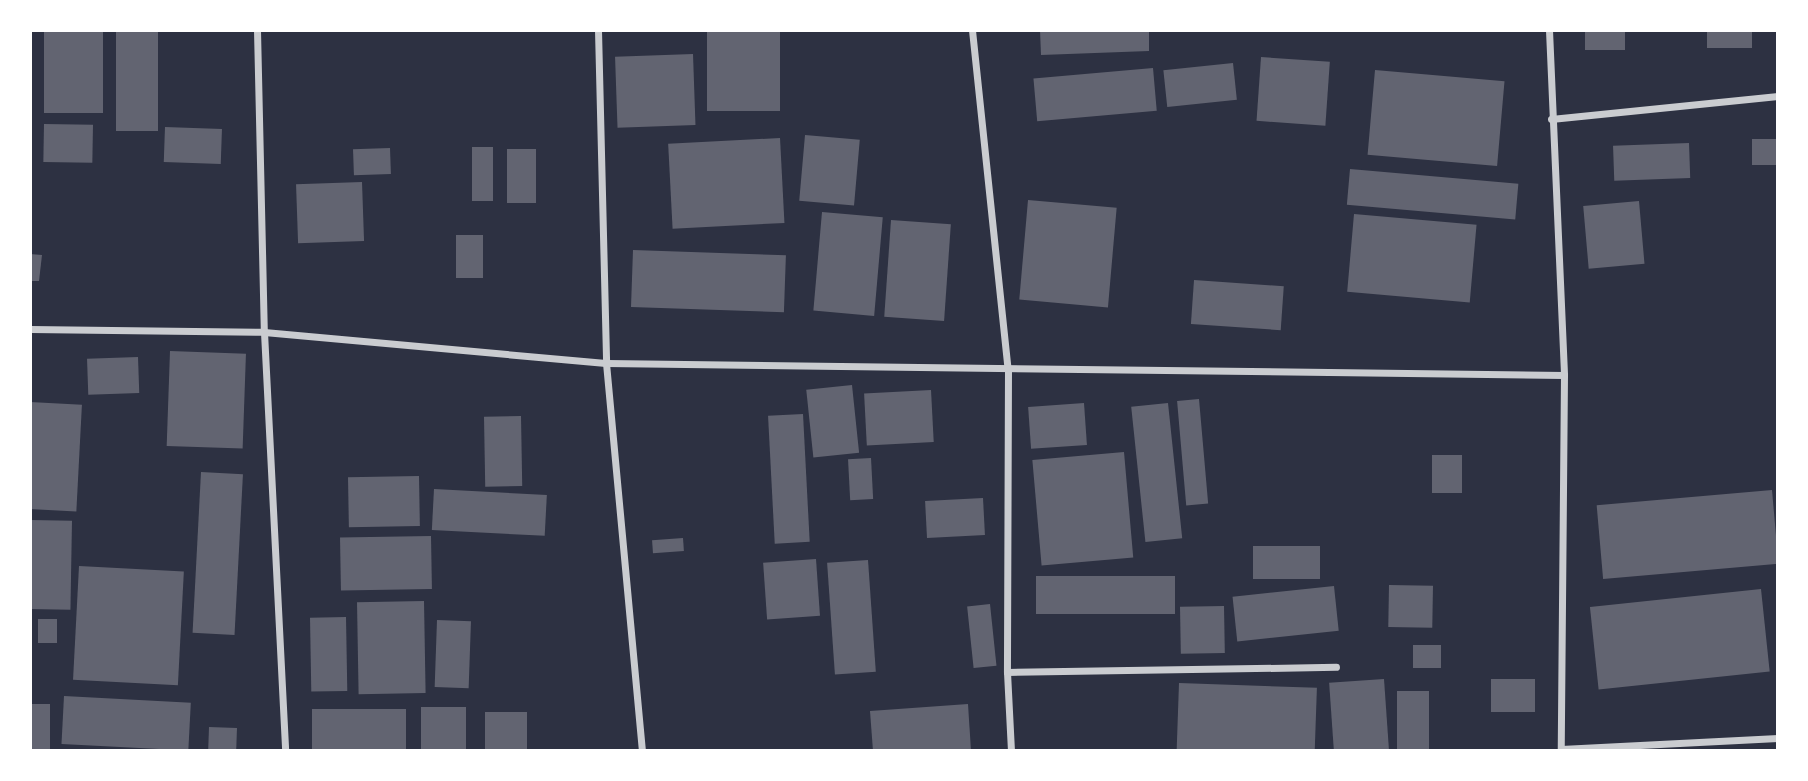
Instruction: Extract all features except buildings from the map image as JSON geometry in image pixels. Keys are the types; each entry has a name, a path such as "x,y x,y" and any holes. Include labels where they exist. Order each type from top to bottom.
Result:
{"street":[{"path":"257,30 264,332 285,751"},
{"path":"598,30 606,363 642,751"},
{"path":"972,30 1008,370 1007,672 1011,751"},
{"path":"1549,30 1564,375 1561,750 1778,738"},
{"path":"1551,119 1778,96"},
{"path":"30,329 264,332 606,363 1564,375"},
{"path":"1007,672 1336,667"}]}
